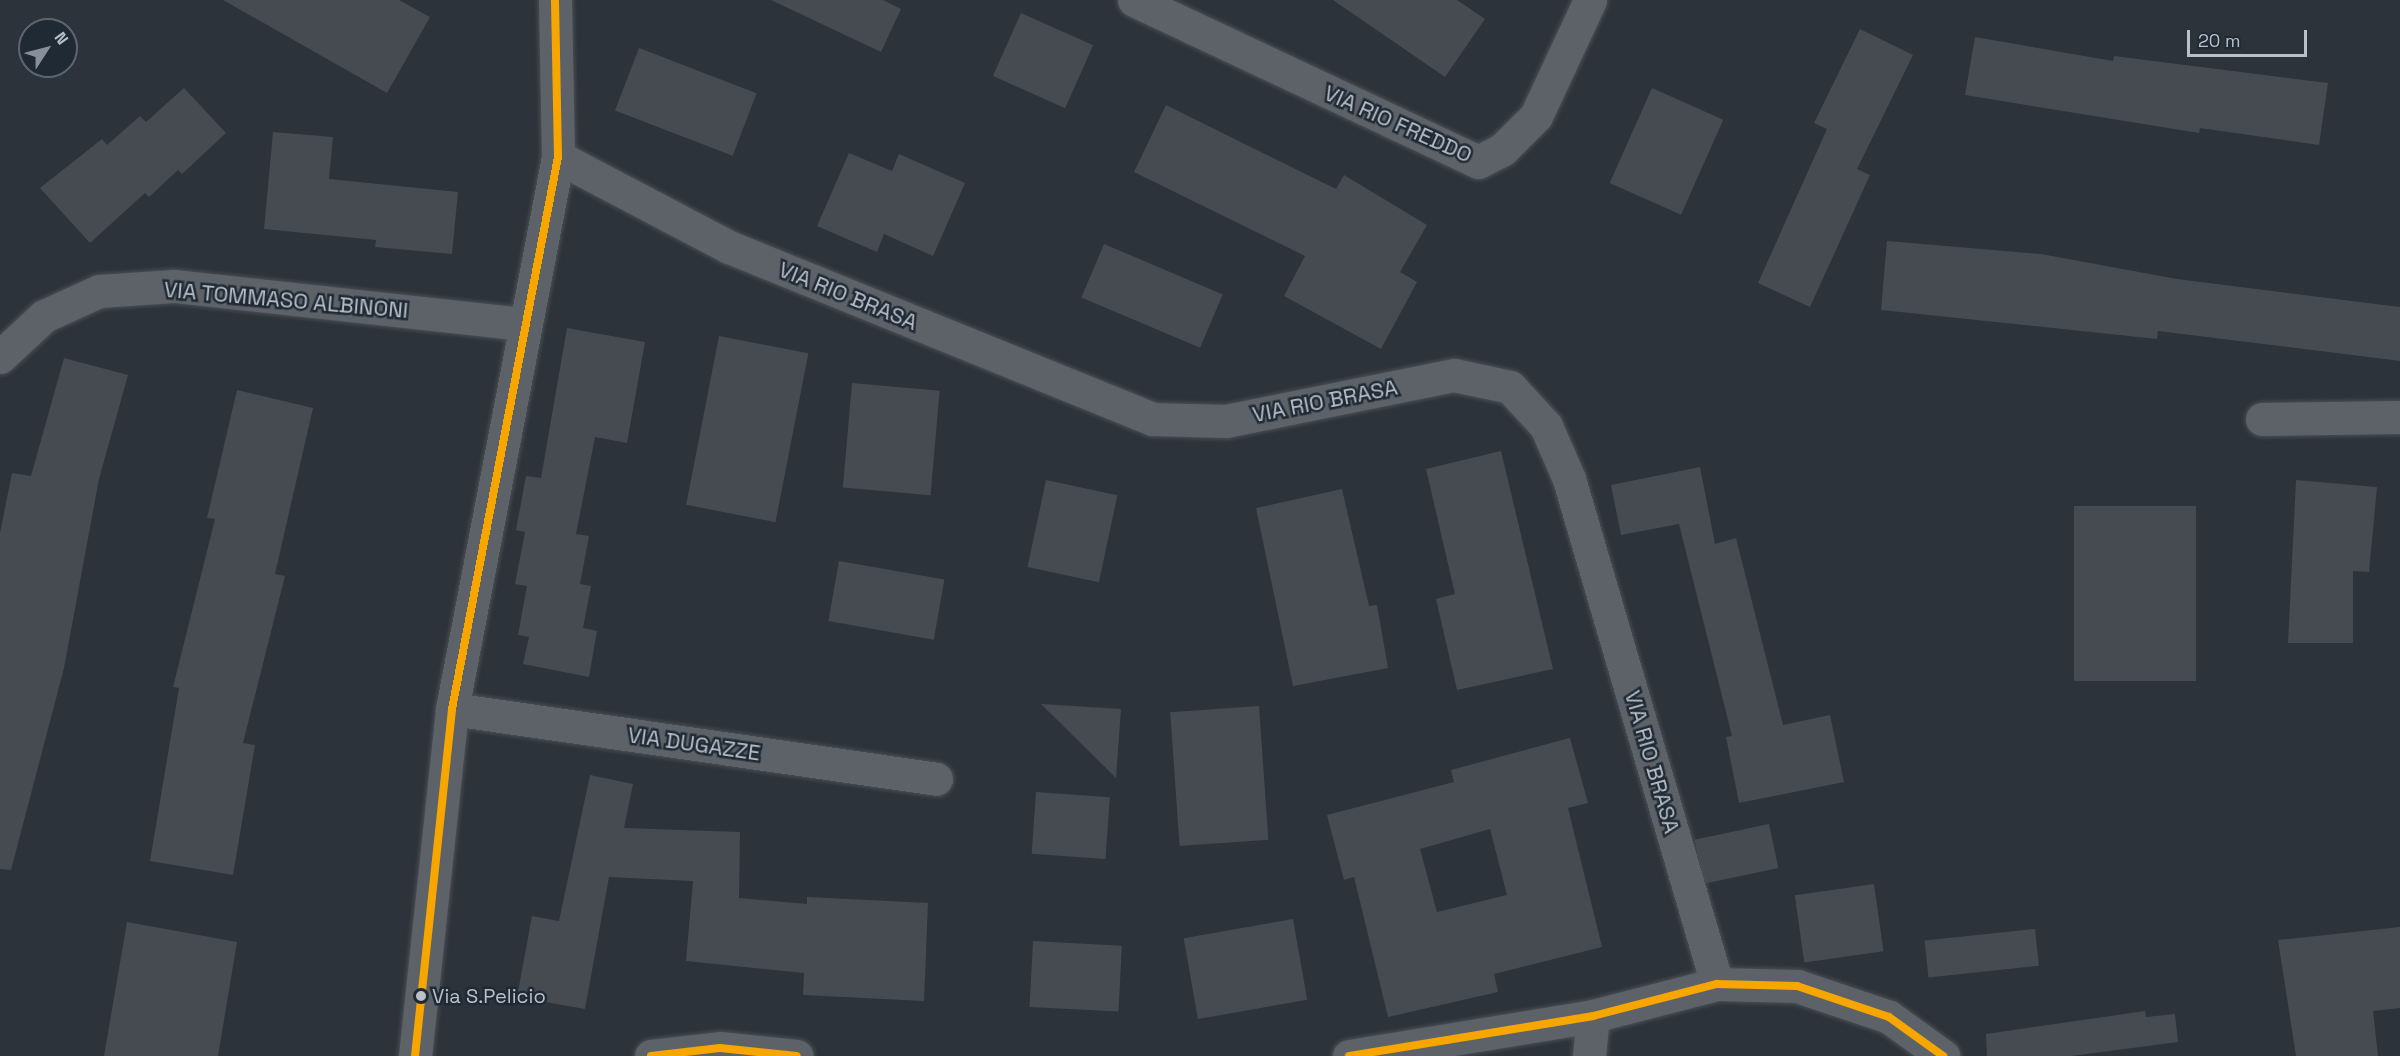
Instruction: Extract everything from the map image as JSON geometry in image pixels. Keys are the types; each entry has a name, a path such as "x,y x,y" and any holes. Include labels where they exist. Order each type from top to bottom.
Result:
{"street":[{"path":"416,1056 452,709 522,324 558,157 555,0"},
{"name":"VIA RIO FREDDO","path":"1134,0 1478,162 1502,150 1536,116 1590,0"},
{"name":"VIA RIO BRASA","path":"558,157 729,247 1152,419 1226,421 1454,375 1510,387 1546,426 1569,479 1717,984"},
{"name":"VIA TOMMASO ALBINONI","path":"0,357 44,316 99,291 164,287 522,324"},
{"path":"2262,419 2400,417"},
{"name":"VIA DUGAZZE","path":"452,709 936,779"},
{"path":"1349,1056 1593,1016 1717,984 1797,986 1889,1017 1943,1056"},
{"path":"1589,1056 1593,1016"},
{"path":"651,1056 720,1048 796,1056"}],"building":[{"path":"223,0 399,0 430,17 387,93"},
{"path":"771,0 883,0 901,9 881,52"},
{"path":"1333,0 1457,0 1485,19 1445,77"},
{"path":"1021,13 1093,45 1065,108 993,76"},
{"path":"1860,29 1913,55 1857,169 1870,175 1810,307 1758,283 1827,129 1814,123"},
{"path":"1975,37 2113,61 2114,56 2328,83 2319,145 2200,128 2199,133 1965,95"},
{"path":"639,48 757,93 733,156 615,111"},
{"path":"184,88 226,133 182,174 178,170 149,197 145,193 90,243 40,188 102,139 107,145 140,116 146,122"},
{"path":"1652,88 1723,120 1681,215 1610,183"},
{"path":"1166,105 1336,189 1344,175 1427,225 1400,272 1417,282 1381,349 1284,296 1305,256 1134,172"},
{"path":"273,132 333,137 329,179 458,192 452,254 375,247 376,240 264,229"},
{"path":"849,153 892,171 899,154 965,183 933,256 884,234 877,252 817,226"},
{"path":"1887,241 2041,254 2177,279 2400,307 2400,361 2158,331 2157,339 1881,310"},
{"path":"1104,244 1223,294 1200,348 1081,297"},
{"path":"567,328 645,342 627,443 595,437 576,534 589,536 580,584 591,586 583,628 597,631 589,677 523,664 529,637 518,635 527,586 515,584 525,532 516,530 526,476 541,478"},
{"path":"719,336 808,353 776,522 686,505"},
{"path":"64,358 128,375 99,479 64,668 11,870 0,869 0,533 12,473 31,476"},
{"path":"852,383 940,391 931,495 843,488"},
{"path":"237,390 313,408 275,574 285,576 243,743 255,745 233,875 150,861 179,688 173,687 215,519 207,518"},
{"path":"1501,451 1553,669 1457,690 1436,599 1455,594 1426,469"},
{"path":"1700,467 1715,544 1736,538 1783,725 1830,715 1844,782 1739,803 1726,737 1732,736 1679,524 1621,535 1611,485"},
{"path":"1046,480 1117,495 1099,582 1027,567"},
{"path":"2296,480 2377,487 2369,572 2353,571 2353,643 2288,643"},
{"path":"1342,489 1369,606 1377,605 1388,668 1293,686 1256,508"},
{"path":"2074,506 2196,506 2196,681 2074,681"},
{"path":"839,561 944,580 934,640 828,621"},
{"path":"1041,704 1121,709 1116,778"},
{"path":"1259,706 1268,840 1180,846 1170,712"},
{"path":"1570,738 1588,803 1568,808 1602,947 1494,974 1498,992 1388,1017 1354,877 1344,880 1327,815 1454,782 1451,770","holes":["1490,829 1507,895 1437,912 1420,849"]},
{"path":"590,775 633,784 624,828 740,832 739,898 807,904 807,897 928,903 924,1001 803,995 804,973 686,961 693,881 609,877 585,1009 517,997 532,916 559,921"},
{"path":"1036,792 1110,797 1105,859 1032,854"},
{"path":"1769,824 1778,868 1704,884 1695,840"},
{"path":"1874,884 1883,951 1804,962 1795,895"},
{"path":"1293,919 1307,1000 1198,1019 1184,938"},
{"path":"127,922 237,942 218,1056 104,1056"},
{"path":"2400,927 2400,1008 2373,1011 2378,1056 2296,1056 2278,940"},
{"path":"2035,929 2039,966 1928,977 1925,941"},
{"path":"1033,941 1122,946 1118,1012 1030,1007"},
{"path":"2145,1011 2146,1017 2175,1014 2178,1042 2071,1056 1987,1056 1986,1034"}],"transit line":[{"path":"415,1056 452,709 558,157 555,0"},
{"path":"1349,1056 1593,1016 1717,984 1797,986 1889,1017 1943,1056"},
{"path":"651,1056 720,1048 797,1056"}],"place":[{"name":"Via S.Pelicio","path":"421,996"}]}
